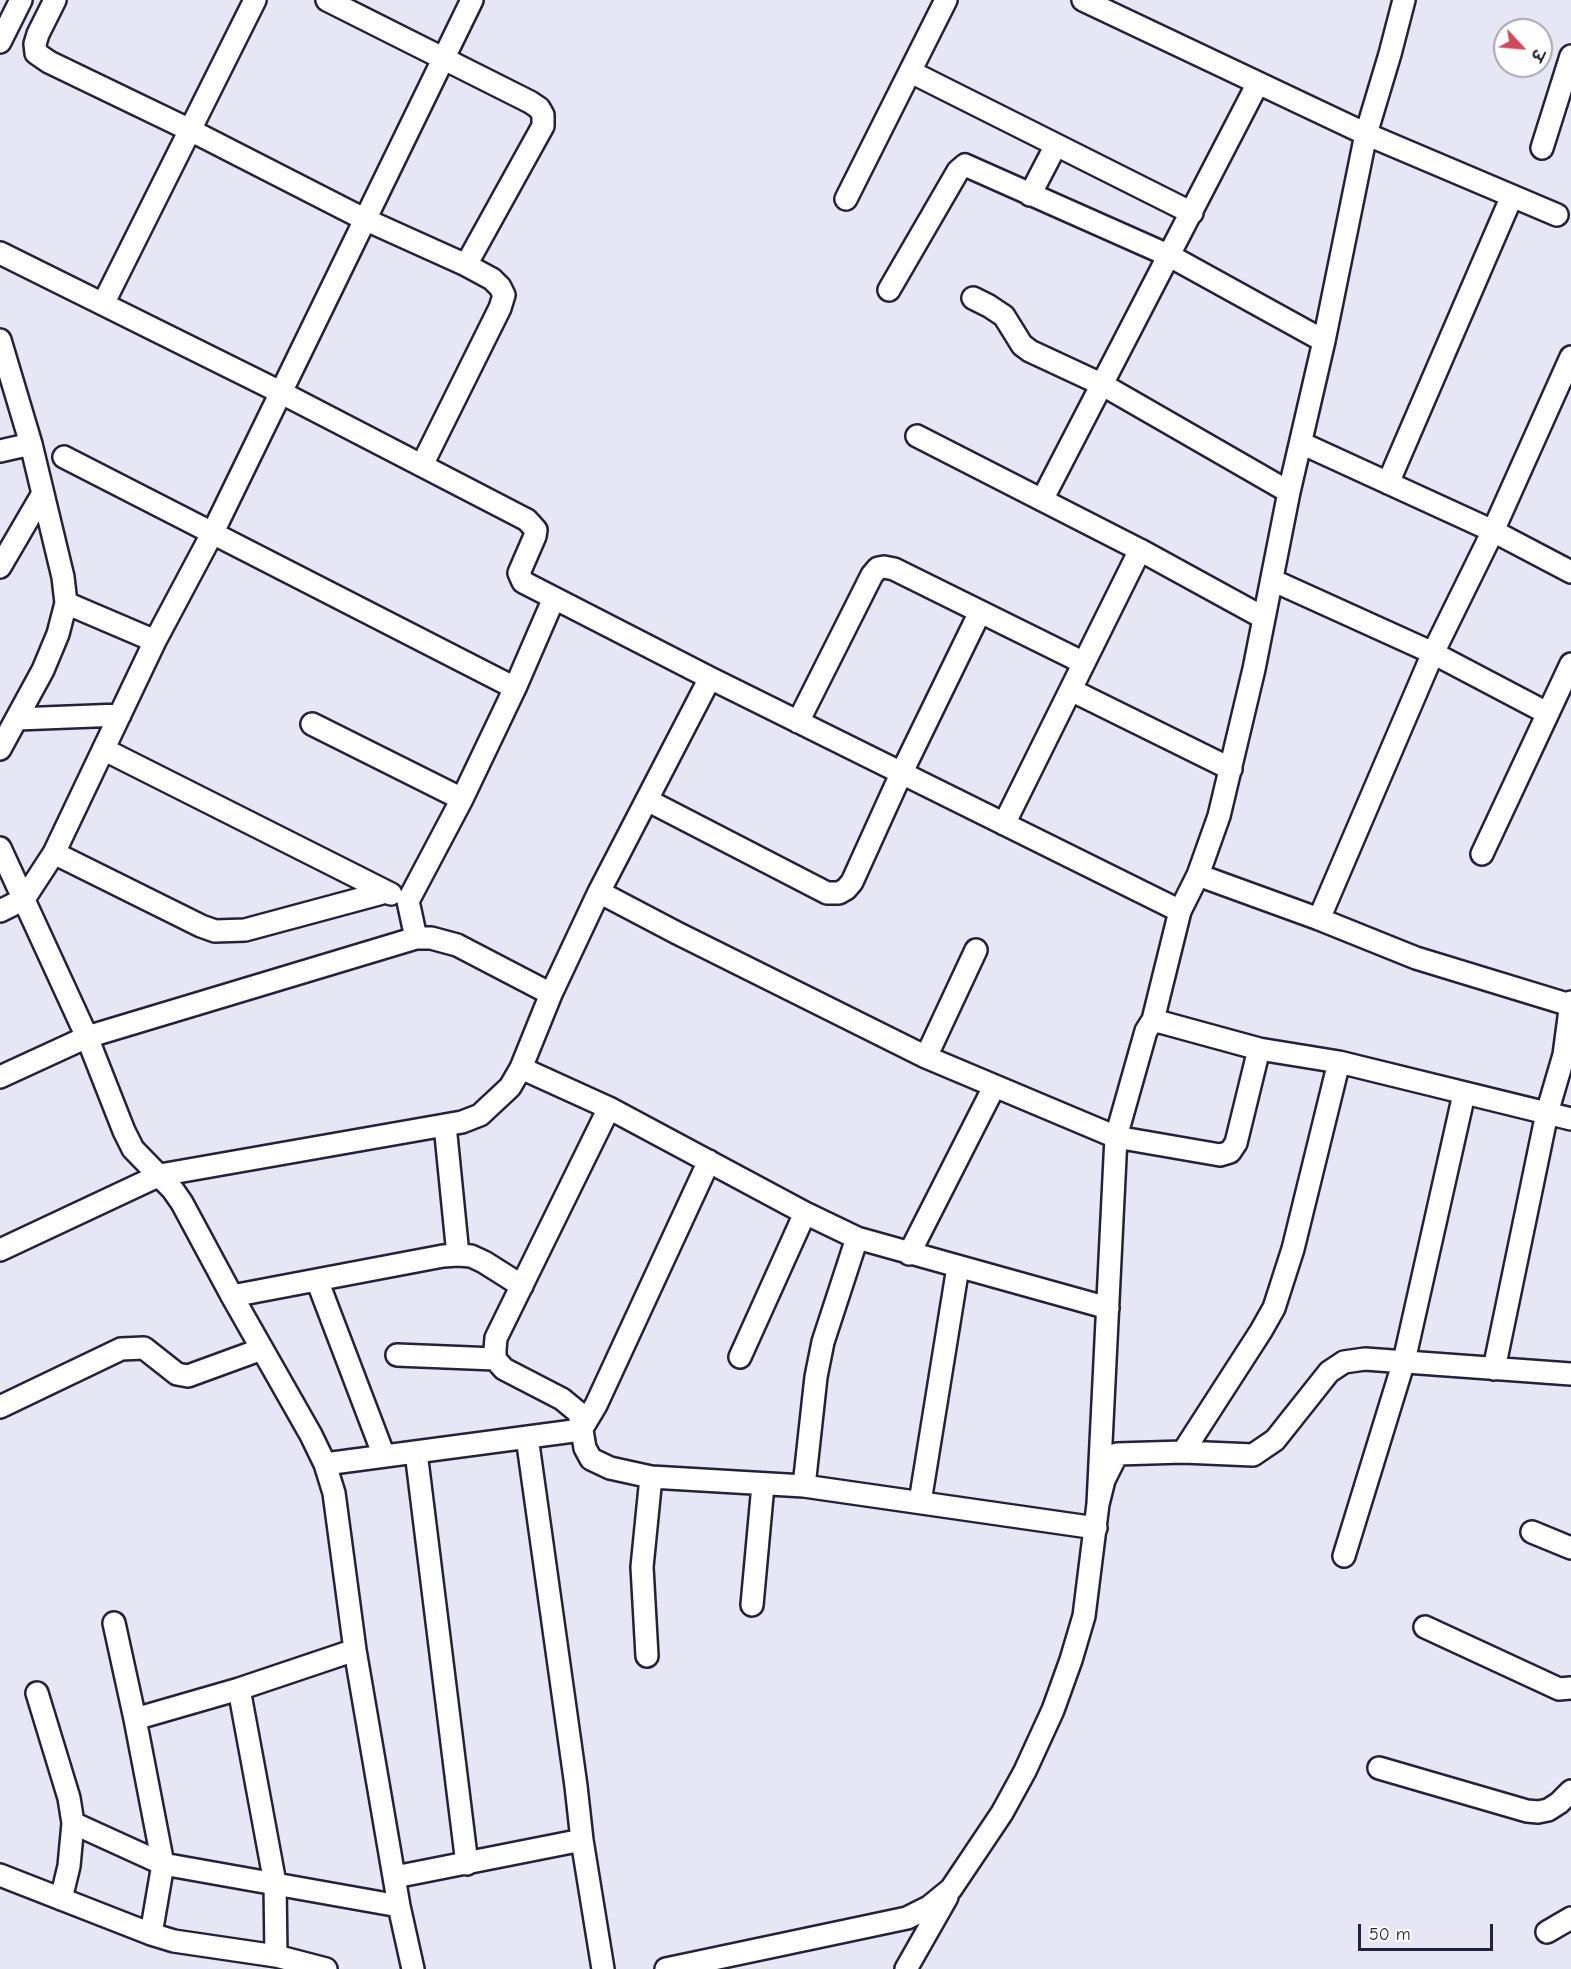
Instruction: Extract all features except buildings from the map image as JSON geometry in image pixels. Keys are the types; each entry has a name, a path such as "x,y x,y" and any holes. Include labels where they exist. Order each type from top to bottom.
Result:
{"street":[{"path":"0,42 21,0"},
{"path":"55,0 38,34 36,53 49,62 190,130 364,219 466,266 492,279 500,287 504,295 500,308 422,465"},
{"path":"103,304 255,0"},
{"path":"327,0 530,102 539,108 543,115 543,126 466,266"},
{"path":"0,911 24,898 54,853 155,641 213,532 472,0"},
{"path":"846,199 946,0"},
{"path":"1083,0 1366,134 1557,215"},
{"path":"912,1966 951,1889 1002,1813 1025,1771 1053,1710 1084,1616 1098,1504 1116,1137 1146,1031 1153,1020 1180,911 1198,875 1219,816 1231,769 1254,669 1289,492 1324,341 1366,134 1404,0"},
{"path":"1542,148 1571,56"},
{"path":"911,72 1192,213"},
{"path":"1042,500 1258,83"},
{"path":"1030,195 1056,145"},
{"path":"889,290 962,167 970,166 1030,195 1170,256 1324,341"},
{"path":"1388,483 1512,196"},
{"path":"0,253 280,392 527,520 536,530 536,536 519,573 523,582 901,774 1180,911"},
{"path":"973,298 1004,316 1022,345 1030,351 1102,385 1289,492"},
{"path":"0,340 31,444 63,577 66,603 58,634 43,670 0,749"},
{"path":"1319,919 1432,653 1493,531 1571,357"},
{"path":"917,436 1140,550 1264,618"},
{"path":"1301,443 1493,531 1571,572"},
{"path":"0,452 31,444"},
{"path":"64,457 515,688"},
{"path":"0,567 42,495"},
{"path":"1004,824 1140,550"},
{"path":"798,722 872,575 878,568 894,568 1084,663"},
{"path":"1272,580 1432,653 1547,713"},
{"path":"416,938 408,901 462,799 515,688 554,598"},
{"path":"66,603 155,641"},
{"path":"647,800 827,893 839,893 852,882 901,774 980,612"},
{"path":"1482,854 1571,664"},
{"path":"0,1250 160,1175 462,1122 480,1115 510,1087 521,1068 551,994 599,892 710,678"},
{"path":"1071,690 1231,769"},
{"path":"17,719 120,715"},
{"path":"312,724 462,799"},
{"path":"105,750 408,901"},
{"path":"0,848 87,1037 124,1131 134,1149 173,1190 192,1219 325,1464 334,1493 356,1650 399,1906 413,1969"},
{"path":"54,853 201,926 215,930 245,930 386,892"},
{"path":"1198,875 1319,919 1416,958 1571,1003 1568,1056 1546,1113 1494,1369"},
{"path":"599,892 927,1057 1116,1137 1220,1155 1230,1152 1236,1143 1259,1049"},
{"path":"0,1077 87,1037 416,938 431,938 458,945 551,994"},
{"path":"927,1057 976,950"},
{"path":"1153,1020 1259,1049 1339,1062 1571,1119"},
{"path":"1183,1452 1274,1308 1293,1249 1339,1062"},
{"path":"521,1068 609,1108 805,1213 857,1238 1108,1308"},
{"path":"909,1254 994,1087"},
{"path":"1344,1556 1404,1361 1464,1094"},
{"path":"609,1108 496,1338 495,1359 504,1369 572,1405 579,1413 585,1448 591,1459 610,1468 651,1477 804,1486 1096,1528"},
{"path":"445,1125 458,1255"},
{"path":"581,1430 596,1405 709,1161"},
{"path":"740,1357 805,1213"},
{"path":"804,1486 816,1377 823,1342 857,1238"},
{"path":"232,1296 458,1255 471,1256 484,1262 522,1286"},
{"path":"920,1502 958,1268"},
{"path":"318,1280 384,1456"},
{"path":"0,1407 121,1349 144,1348 177,1374 188,1376 262,1349"},
{"path":"397,1355 495,1359"},
{"path":"1098,1504 1104,1480 1117,1454 1183,1452 1253,1455 1265,1449 1275,1440 1329,1372 1344,1362 1365,1359 1404,1361 1571,1374"},
{"path":"325,1464 581,1430"},
{"path":"527,1437 582,1840 603,1969"},
{"path":"416,1452 467,1864"},
{"path":"647,1656 642,1568 651,1477"},
{"path":"753,1605 763,1485"},
{"path":"1532,1532 1571,1548"},
{"path":"114,1623 163,1864 151,1934"},
{"path":"1425,1627 1559,1689 1571,1688"},
{"path":"135,1719 239,1689 356,1650"},
{"path":"239,1689 275,1883 276,1956"},
{"path":"37,1693 69,1798 73,1823 69,1866 60,1899"},
{"path":"1379,1768 1527,1811 1548,1810 1571,1791"},
{"path":"73,1823 163,1864 399,1906"},
{"path":"395,1877 582,1840"},
{"path":"0,1875 174,1941 276,1956 326,1969"},
{"path":"666,1969 907,1918 929,1908 951,1889"},
{"path":"1547,1932 1571,1918"}]}
